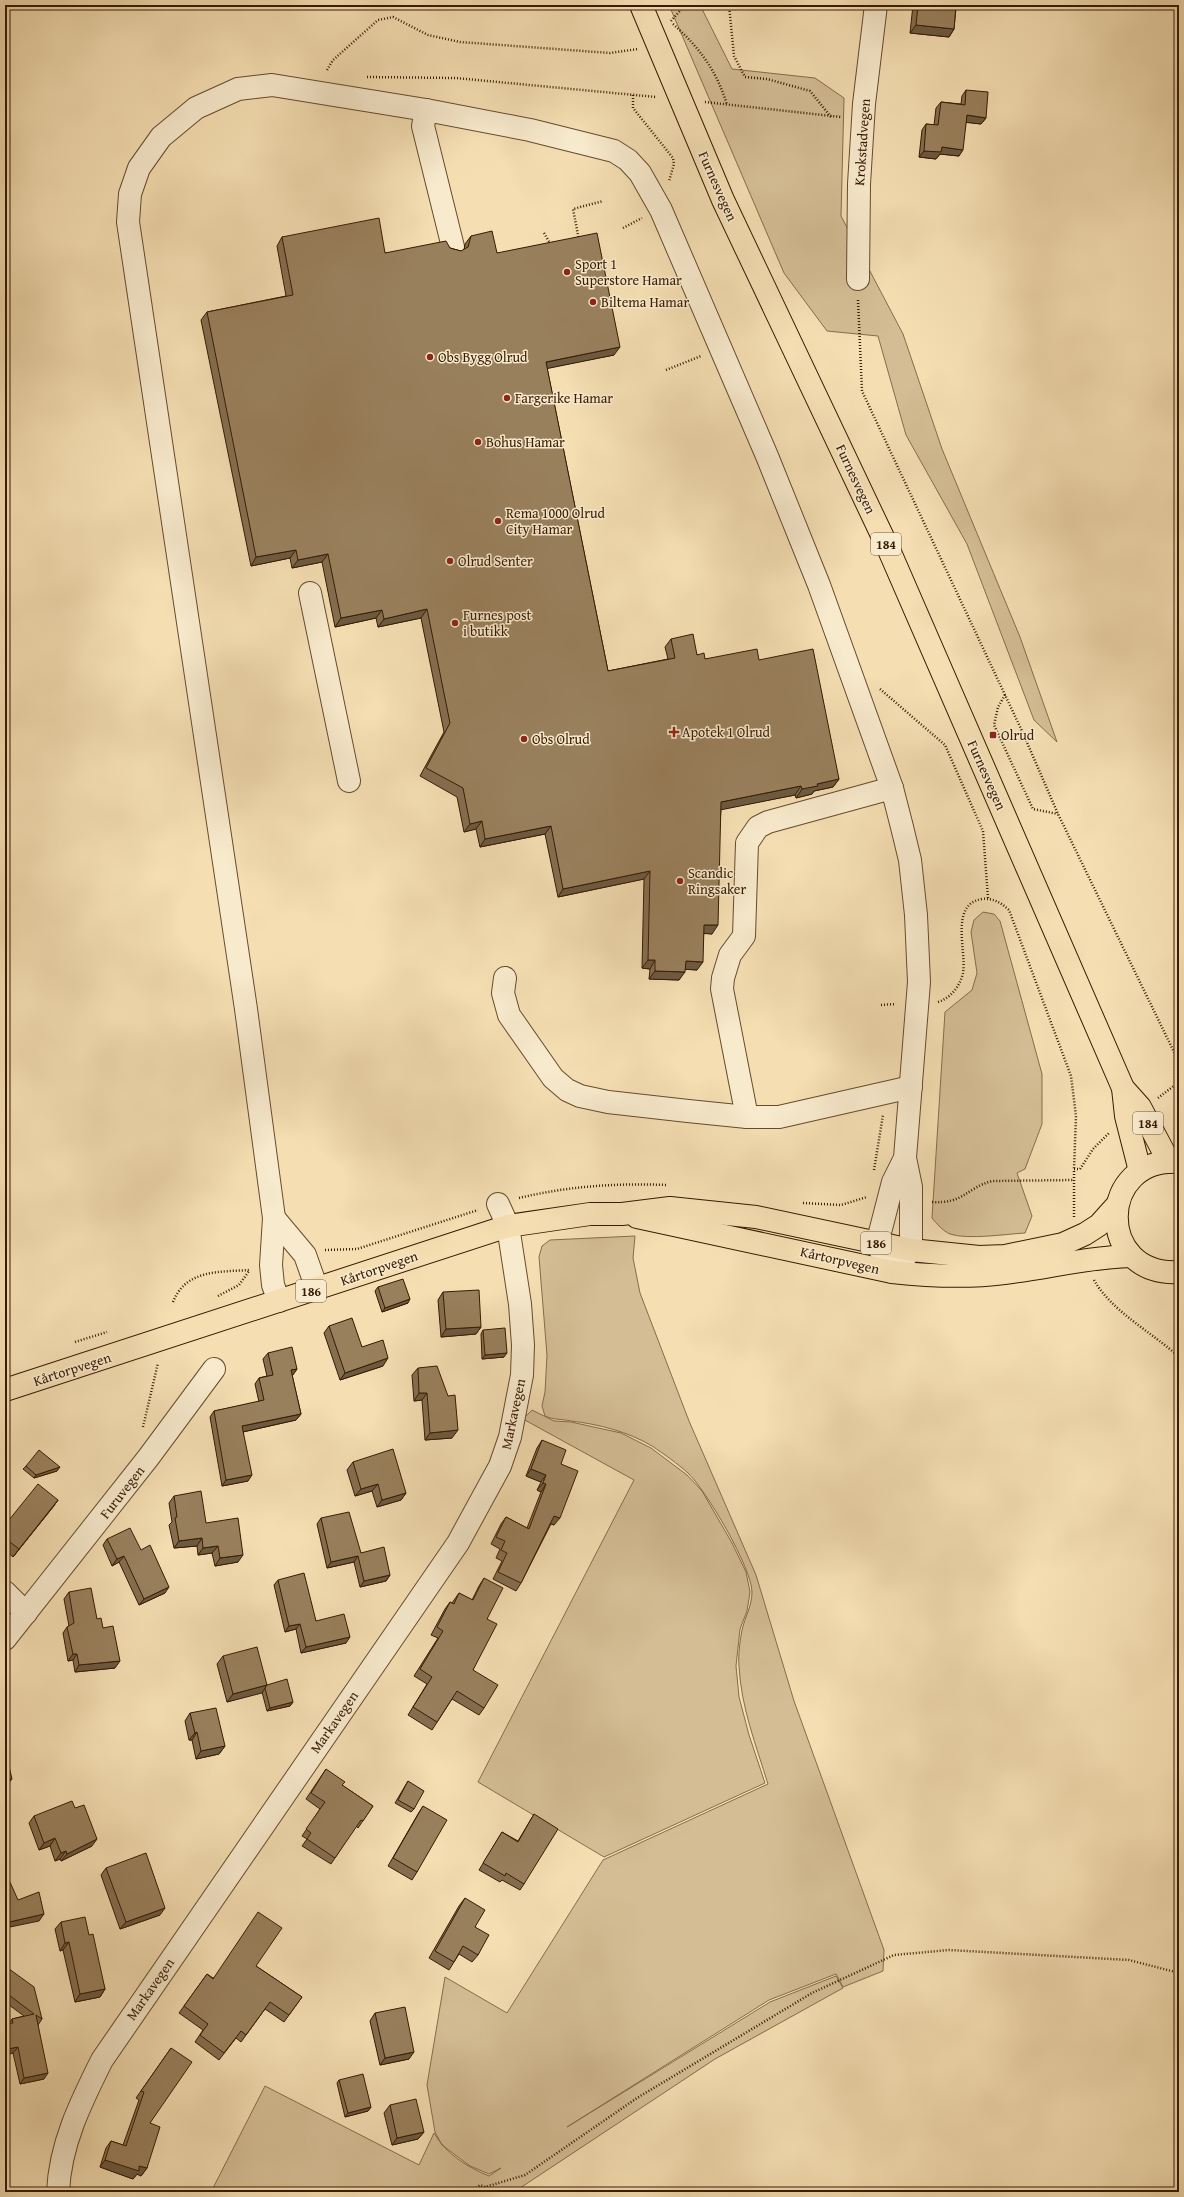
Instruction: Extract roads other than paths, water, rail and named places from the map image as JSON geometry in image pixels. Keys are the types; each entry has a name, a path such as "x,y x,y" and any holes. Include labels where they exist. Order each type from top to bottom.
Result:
{"main road":[{"name":"Furnesvegen","path":"642,7 723,200 889,550 1123,1088 1126,1116 1140,1171"},
{"name":"Furnesvegen","path":"1123,1088 1140,1107 1174,1162"},
{"name":"184","path":"1174,1162 1149,1166 1140,1171 1126,1186 1117,1204 1116,1218 1118,1232 1123,1245 1131,1256 1154,1270 1179,1272"},
{"name":"Kårtorpvegen","path":"5,1390 508,1226 590,1214 622,1214 670,1208 756,1217 877,1244 911,1250 979,1257 1005,1256 1037,1251 1063,1244 1085,1234 1099,1225 1117,1204"},
{"name":"Kårtorpvegen","path":"622,1214 892,1272 931,1276 968,1276 1005,1273 1101,1257 1131,1256"}],"street":[{"name":"Krokstadvegen","path":"858,279 859,184 863,118 876,5"},
{"path":"279,1301 274,1285 271,1265 274,1218 244,994 140,313 128,222 130,194 140,168 161,137 196,108 238,89 272,85 426,110 596,145 619,154 628,160 640,173 659,206 768,456 824,600 892,788 910,860 916,915 918,1004 905,1158 911,1187 911,1250 892,1272 877,1244 893,1182 905,1158"},
{"path":"426,110 423,126 453,247"},
{"path":"310,593 348,781"},
{"path":"747,1117 722,990 723,978 730,955 744,936 747,844 758,827 768,822 892,788"},
{"path":"505,978 503,993 509,1015 553,1078 567,1090 580,1096 608,1102 747,1117 779,1117 911,1087"},
{"name":"Markavegen","path":"58,2192 61,2166 76,2113 102,2060 458,1543 500,1466 510,1437 522,1375 523,1345 520,1304 508,1226 498,1204"},
{"path":"274,1218 304,1255 317,1288"},
{"name":"Furuvegen","path":"5,1639 148,1458 214,1369"},
{"path":"5,1592 26,1613"}],"place":[{"name":"Sport 1 Superstore Hamar","path":"567,272"},
{"name":"Biltema Hamar","path":"593,302"},
{"name":"Obs Bygg Olrud","path":"430,357"},
{"name":"Fargerike Hamar","path":"507,398"},
{"name":"Bohus Hamar","path":"478,442"},
{"name":"Rema 1000 Olrud City Hamar","path":"498,521"},
{"name":"Olrud Senter","path":"450,561"},
{"name":"Furnes post i butikk","path":"455,623"},
{"name":"Apotek 1 Olrud","path":"674,732"},
{"name":"Olrud","path":"993,735"},
{"name":"Obs Olrud","path":"524,739"},
{"name":"Scandic Ringsaker","path":"680,881"}]}
